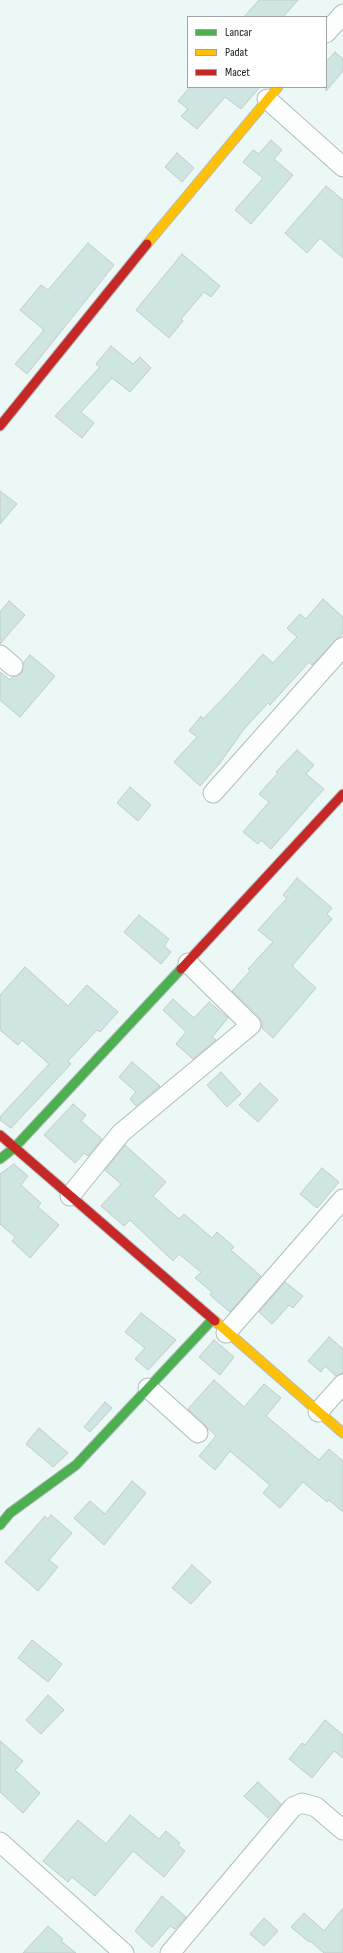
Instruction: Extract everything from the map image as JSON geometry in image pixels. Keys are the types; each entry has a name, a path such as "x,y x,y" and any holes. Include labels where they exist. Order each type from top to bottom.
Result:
{"street":[{"path":"327,32 343,14"},
{"path":"0,426 273,93 343,167"},
{"path":"213,793 343,647"},
{"path":"0,1159 14,1148 188,963 343,794"},
{"path":"70,1196 122,1133 251,1025 188,963"},
{"path":"0,1135 226,1333 343,1433"},
{"path":"226,1333 343,1199"},
{"path":"0,1524 10,1513 76,1465 212,1320"},
{"path":"318,1412 343,1384"},
{"path":"148,1388 198,1433"},
{"path":"170,1953 293,1807 302,1803 316,1807 343,1830"},
{"path":"0,1842 124,1953"}],"building":[{"path":"259,0 298,0 284,16 245,16"},
{"path":"335,52 343,59 343,71 326,91 327,88 327,61"},
{"path":"189,88 259,88 241,109 225,97 197,129 181,116 188,109 178,101"},
{"path":"271,140 282,150 274,159 293,175 251,224 235,210 263,178 243,162 253,150 259,154"},
{"path":"177,153 194,168 182,182 165,167"},
{"path":"326,186 343,200 343,258 320,238 307,253 285,233"},
{"path":"88,243 114,265 27,374 15,364 44,330 20,310 41,285 48,290"},
{"path":"182,254 220,286 211,297 204,292 181,319 183,321 169,338 136,310"},
{"path":"111,346 133,364 140,357 151,368 130,392 112,378 81,412 94,423 82,438 55,416 100,367 96,364"},
{"path":"0,491 17,504 0,524"},
{"path":"323,599 343,617 343,633 312,665 309,662 270,705 268,703 244,729 220,763 200,786 174,762 197,737 189,731 201,716 203,719 230,691 263,654 273,663 297,637 287,628 300,614 306,619"},
{"path":"9,601 25,615 0,644 0,612"},
{"path":"30,655 55,676 20,717 0,700 0,672 10,680 12,677 22,673 23,663"},
{"path":"297,750 314,765 306,774 324,789 271,849 261,840 258,844 243,832 269,802 259,794 278,773 276,772"},
{"path":"130,787 151,805 138,821 117,803"},
{"path":"297,878 332,908 327,914 332,919 292,966 316,988 273,1038 262,1028 262,1022 259,1017 232,991 250,971 248,969 273,942 258,930 287,898 283,895"},
{"path":"139,915 169,939 164,946 171,952 161,964 124,932"},
{"path":"25,967 68,1006 87,985 118,1012 100,1032 97,1030 68,1061 71,1064 11,1128 0,1120 0,1117 49,1064 22,1040 18,1045 0,1030 0,995"},
{"path":"173,999 194,1018 209,1002 228,1018 212,1037 216,1040 193,1059 176,1044 186,1032 163,1010"},
{"path":"132,1062 160,1086 136,1106 130,1099 136,1092 119,1077"},
{"path":"221,1072 241,1094 227,1107 207,1085"},
{"path":"260,1083 278,1100 258,1122 239,1105"},
{"path":"73,1104 86,1115 81,1121 102,1139 88,1156 84,1153 75,1163 44,1135"},
{"path":"125,1145 166,1182 153,1196 179,1219 184,1214 212,1238 217,1232 234,1247 231,1250 261,1276 230,1312 210,1295 212,1292 195,1278 201,1272 179,1254 173,1261 130,1220 124,1226 101,1206 121,1184 105,1170"},
{"path":"14,1164 28,1176 21,1185 41,1203 38,1207 59,1225 30,1258 12,1241 15,1237 0,1224 0,1174"},
{"path":"322,1168 339,1182 317,1208 300,1194"},
{"path":"285,1282 303,1296 293,1308 289,1305 272,1324 259,1312"},
{"path":"141,1313 176,1340 148,1370 135,1359 145,1348 125,1332"},
{"path":"329,1337 343,1349 343,1373 336,1376 325,1366 321,1372 308,1361"},
{"path":"214,1340 234,1357 220,1375 199,1357"},
{"path":"214,1380 244,1407 264,1384 281,1398 266,1416 319,1460 329,1449 343,1461 343,1512 329,1500 327,1502 303,1482 280,1508 263,1493 270,1485 230,1451 215,1470 199,1456 216,1436 188,1409"},
{"path":"105,1402 112,1408 90,1432 84,1427"},
{"path":"39,1428 68,1453 53,1467 26,1444"},
{"path":"132,1481 146,1493 104,1545 74,1518 90,1501 105,1514"},
{"path":"51,1515 72,1533 49,1560 58,1567 38,1591 5,1562 45,1516 48,1519"},
{"path":"192,1565 211,1582 191,1604 172,1588"},
{"path":"32,1640 62,1664 48,1682 18,1658"},
{"path":"48,1695 64,1710 41,1734 26,1720"},
{"path":"325,1720 343,1735 343,1758 334,1751 312,1778 289,1759 302,1743 305,1745"},
{"path":"0,1741 23,1761 15,1770 40,1793 23,1813 0,1792"},
{"path":"258,1782 281,1804 268,1818 244,1796"},
{"path":"130,1815 159,1839 166,1831 180,1843 178,1845 185,1851 164,1877 133,1851 95,1896 72,1877 68,1882 43,1861 78,1820 106,1844"},
{"path":"162,1896 186,1917 175,1929 170,1926 152,1947 135,1931"},
{"path":"343,1908 343,1953 324,1953 291,1927 304,1913 324,1931"},
{"path":"264,1918 278,1931 264,1946 250,1934"},
{"path":"48,1926 63,1939 61,1941 76,1953 23,1953"}],"traffic: fast":[{"path":"0,1159 14,1148 181,969"},
{"path":"0,1525 10,1513 76,1465 212,1320"}],"traffic: slow":[{"path":"147,244 277,88"},
{"path":"215,1321 343,1433"}],"traffic: jam":[{"path":"0,426 147,244"},
{"path":"181,969 343,794"},
{"path":"0,1135 215,1321"}]}
